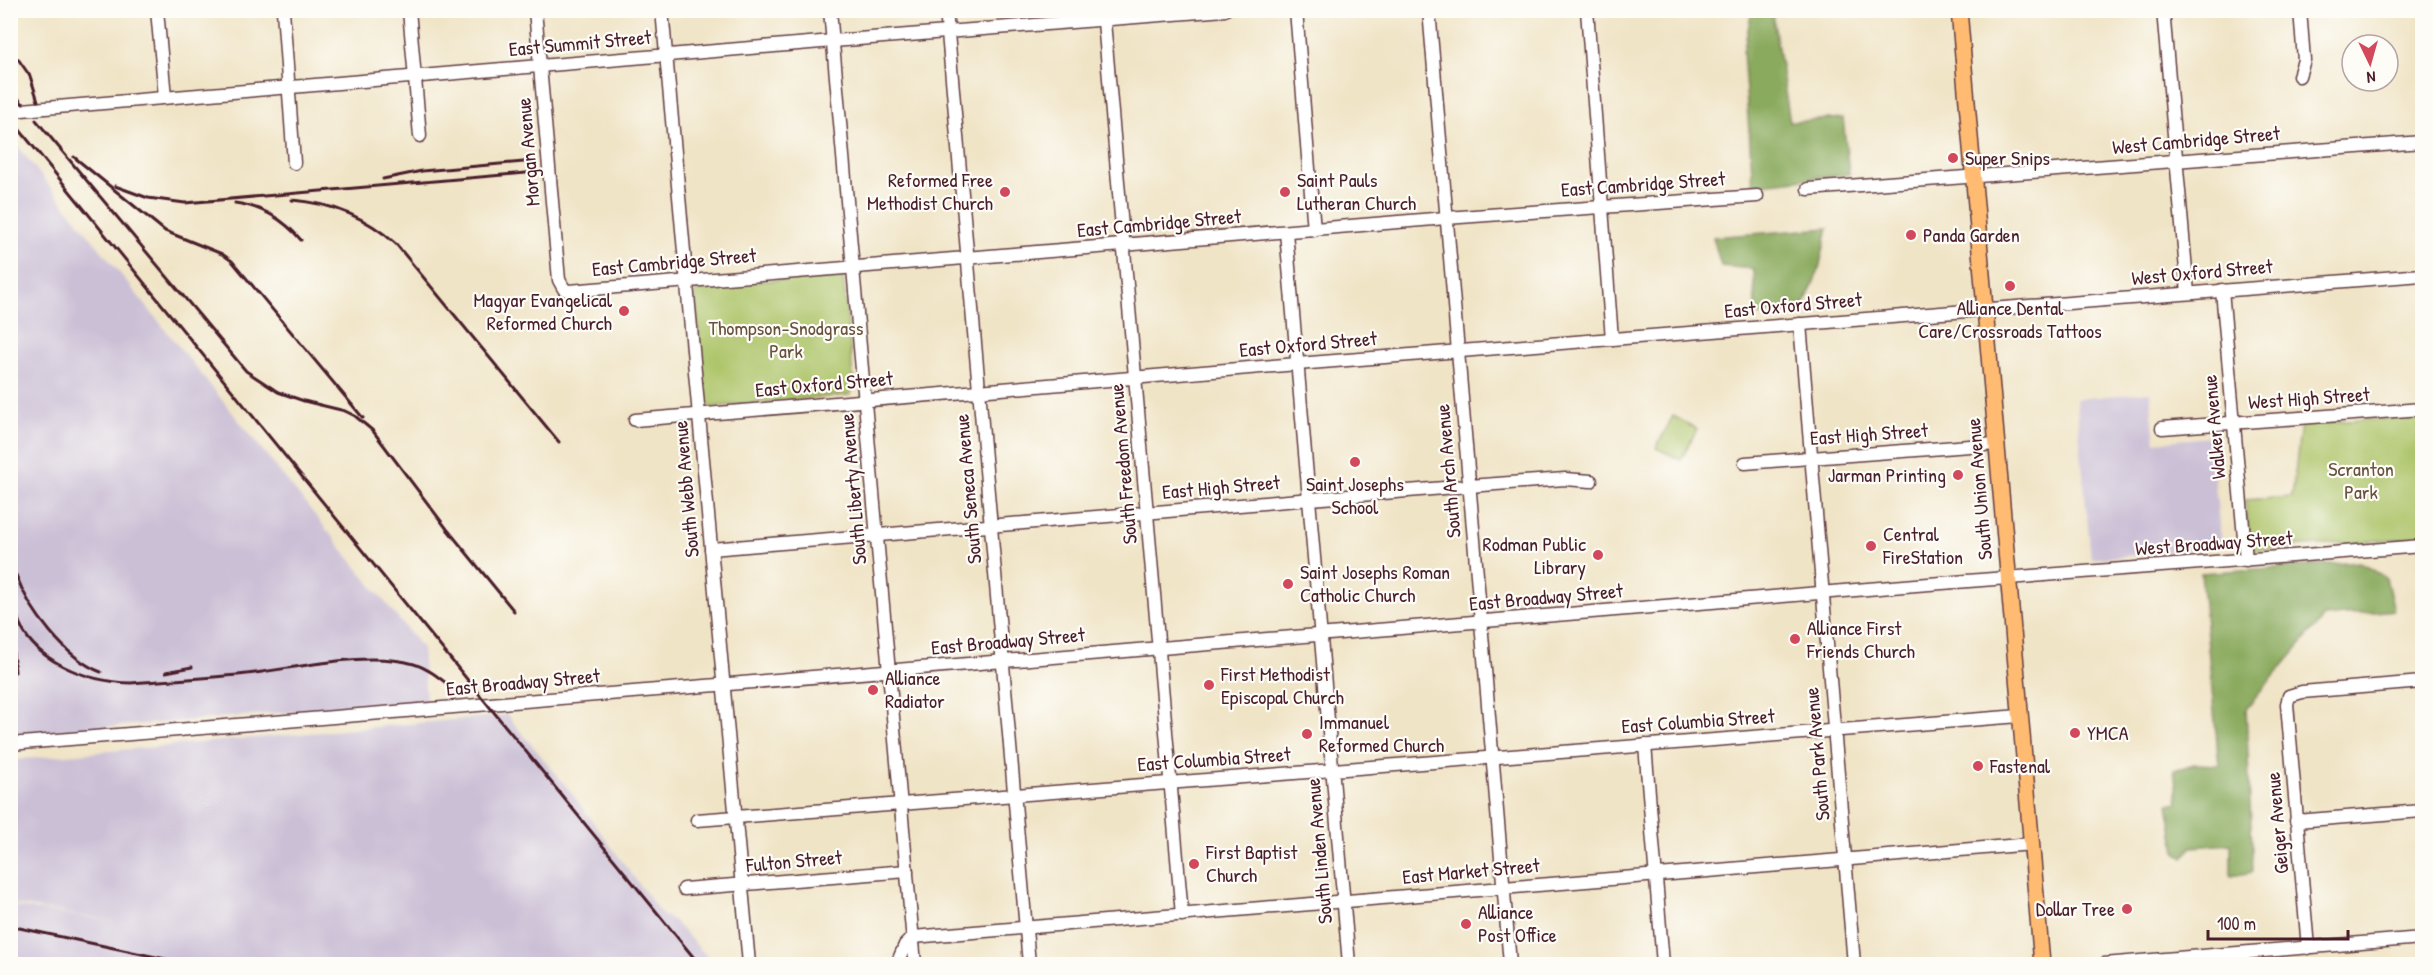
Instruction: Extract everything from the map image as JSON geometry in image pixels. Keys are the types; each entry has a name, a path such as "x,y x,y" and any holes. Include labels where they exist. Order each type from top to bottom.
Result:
{"main road":[{"name":"South Union Avenue","path":"1959,10 2042,964"}],"street":[{"path":"157,10 165,97"},
{"path":"284,10 294,162"},
{"path":"409,10 420,136"},
{"name":"Morgan Avenue","path":"535,10 559,280 564,289"},
{"name":"South Webb Avenue","path":"662,10 685,281 750,964"},
{"name":"South Liberty Avenue","path":"830,10 915,964"},
{"name":"South Seneca Avenue","path":"946,10 1029,964"},
{"name":"East Summit Street","path":"10,111 948,32 1104,15 1225,10"},
{"path":"1296,10 1314,230"},
{"name":"South Arch Avenue","path":"1429,10 1510,964"},
{"path":"1587,10 1612,339"},
{"path":"2163,10 2188,293"},
{"path":"2299,76 2304,60 2300,10"},
{"name":"South Freedom Avenue","path":"1104,15 1182,915"},
{"name":"West Cambridge Street","path":"1973,177 2422,142"},
{"path":"1808,189 1973,177"},
{"name":"East Cambridge Street","path":"564,289 569,291 1602,206 1757,196"},
{"name":"South Linden Avenue","path":"1286,232 1349,964"},
{"name":"West Oxford Street","path":"1985,309 2422,275"},
{"name":"Walker Avenue","path":"2222,290 2246,560"},
{"name":"East Oxford Street","path":"635,420 1985,309"},
{"name":"South Park Avenue","path":"1800,324 1854,964"},
{"name":"West High Street","path":"2162,428 2422,409"},
{"name":"East High Street","path":"1745,463 1996,444"},
{"name":"East High Street","path":"711,549 1470,486 1546,481 1591,481"},
{"name":"West Broadway Street","path":"2008,579 2422,546"},
{"name":"East Broadway Street","path":"10,744 2008,579"},
{"name":"Geiger Avenue","path":"2308,948 2287,704 2289,696 2302,692 2422,682"},
{"name":"East Columbia Street","path":"697,820 2020,716"},
{"path":"1646,745 1664,964"},
{"path":"2296,821 2422,811"},
{"name":"East Market Street","path":"913,937 2032,844"},
{"name":"Fulton Street","path":"684,889 907,872"},
{"path":"897,964 905,945 913,937"},
{"path":"2104,964 2422,938"}],"shaded area":[{"path":"10,137 422,648 426,701 11,735"},
{"path":"2150,392 2155,442 2211,437 2221,547 2091,559 2076,399"},
{"path":"507,715 570,791 662,915 674,921 714,964 11,964 11,906 125,923 11,904 11,760"}],"green space":[{"path":"1752,11 1772,11 1790,122 1843,118 1849,174 1753,185 1743,52"},
{"path":"1828,228 1819,269 1802,311 1755,315 1754,269 1721,266 1713,237"},
{"name":"Thompson-Snodgrass Park","path":"838,275 843,278 844,285 854,386 850,395 710,407 704,401 695,293 701,286"},
{"path":"1673,416 1697,429 1681,460 1656,448"},
{"name":"Scranton Park","path":"2422,416 2422,537 2251,550 2245,500 2292,497 2301,424"},
{"path":"2360,562 2386,578 2394,610 2324,617 2246,709 2253,872 2231,876 2231,844 2191,847 2184,858 2176,851 2168,804 2178,802 2174,770 2194,764 2219,765 2201,573"}],"railway":[{"path":"18,59 30,76 38,101"},
{"path":"10,89 23,104"},
{"path":"10,118 699,964"},
{"path":"36,120 246,371 278,392 345,411 373,431 447,529 514,611"},
{"path":"74,157 165,231 222,254 232,261 363,418"},
{"path":"383,179 422,171 535,161"},
{"path":"115,186 148,198 185,203 537,172"},
{"path":"292,200 335,208 361,219 385,234 396,244 559,442"},
{"path":"235,203 272,215 301,240"},
{"path":"10,560 15,609 24,632 47,657 79,673 114,682 131,683 255,673 334,661 376,659 396,660 420,666 456,691"},
{"path":"16,575 30,603 50,632 75,656 101,672"},
{"path":"10,619 15,672"},
{"path":"166,672 192,667"},
{"path":"10,926 189,964"}],"place":[{"name":"Super Snips","path":"1953,158"},
{"name":"Reformed Free Methodist Church","path":"1005,192"},
{"name":"Saint Pauls Lutheran Church","path":"1285,192"},
{"name":"Panda Garden","path":"1911,235"},
{"name":"Alliance Dental Care/Crossroads Tattoos","path":"2010,286"},
{"name":"Magyar Evangelical Reformed Church","path":"624,311"},
{"name":"Saint Josephs School","path":"1355,462"},
{"name":"Jarman Printing","path":"1958,475"},
{"name":"Central FireStation","path":"1871,546"},
{"name":"Rodman Public Library","path":"1598,555"},
{"name":"Saint Josephs Roman Catholic Church","path":"1288,584"},
{"name":"Alliance First Friends Church","path":"1795,639"},
{"name":"First Methodist Episcopal Church","path":"1209,685"},
{"name":"Alliance Radiator","path":"873,690"},
{"name":"YMCA","path":"2075,733"},
{"name":"Immanuel Reformed Church","path":"1307,734"},
{"name":"Fastenal","path":"1978,766"},
{"name":"First Baptist Church","path":"1194,864"},
{"name":"Dollar Tree","path":"2127,909"},
{"name":"Alliance Post Office","path":"1466,924"}]}
